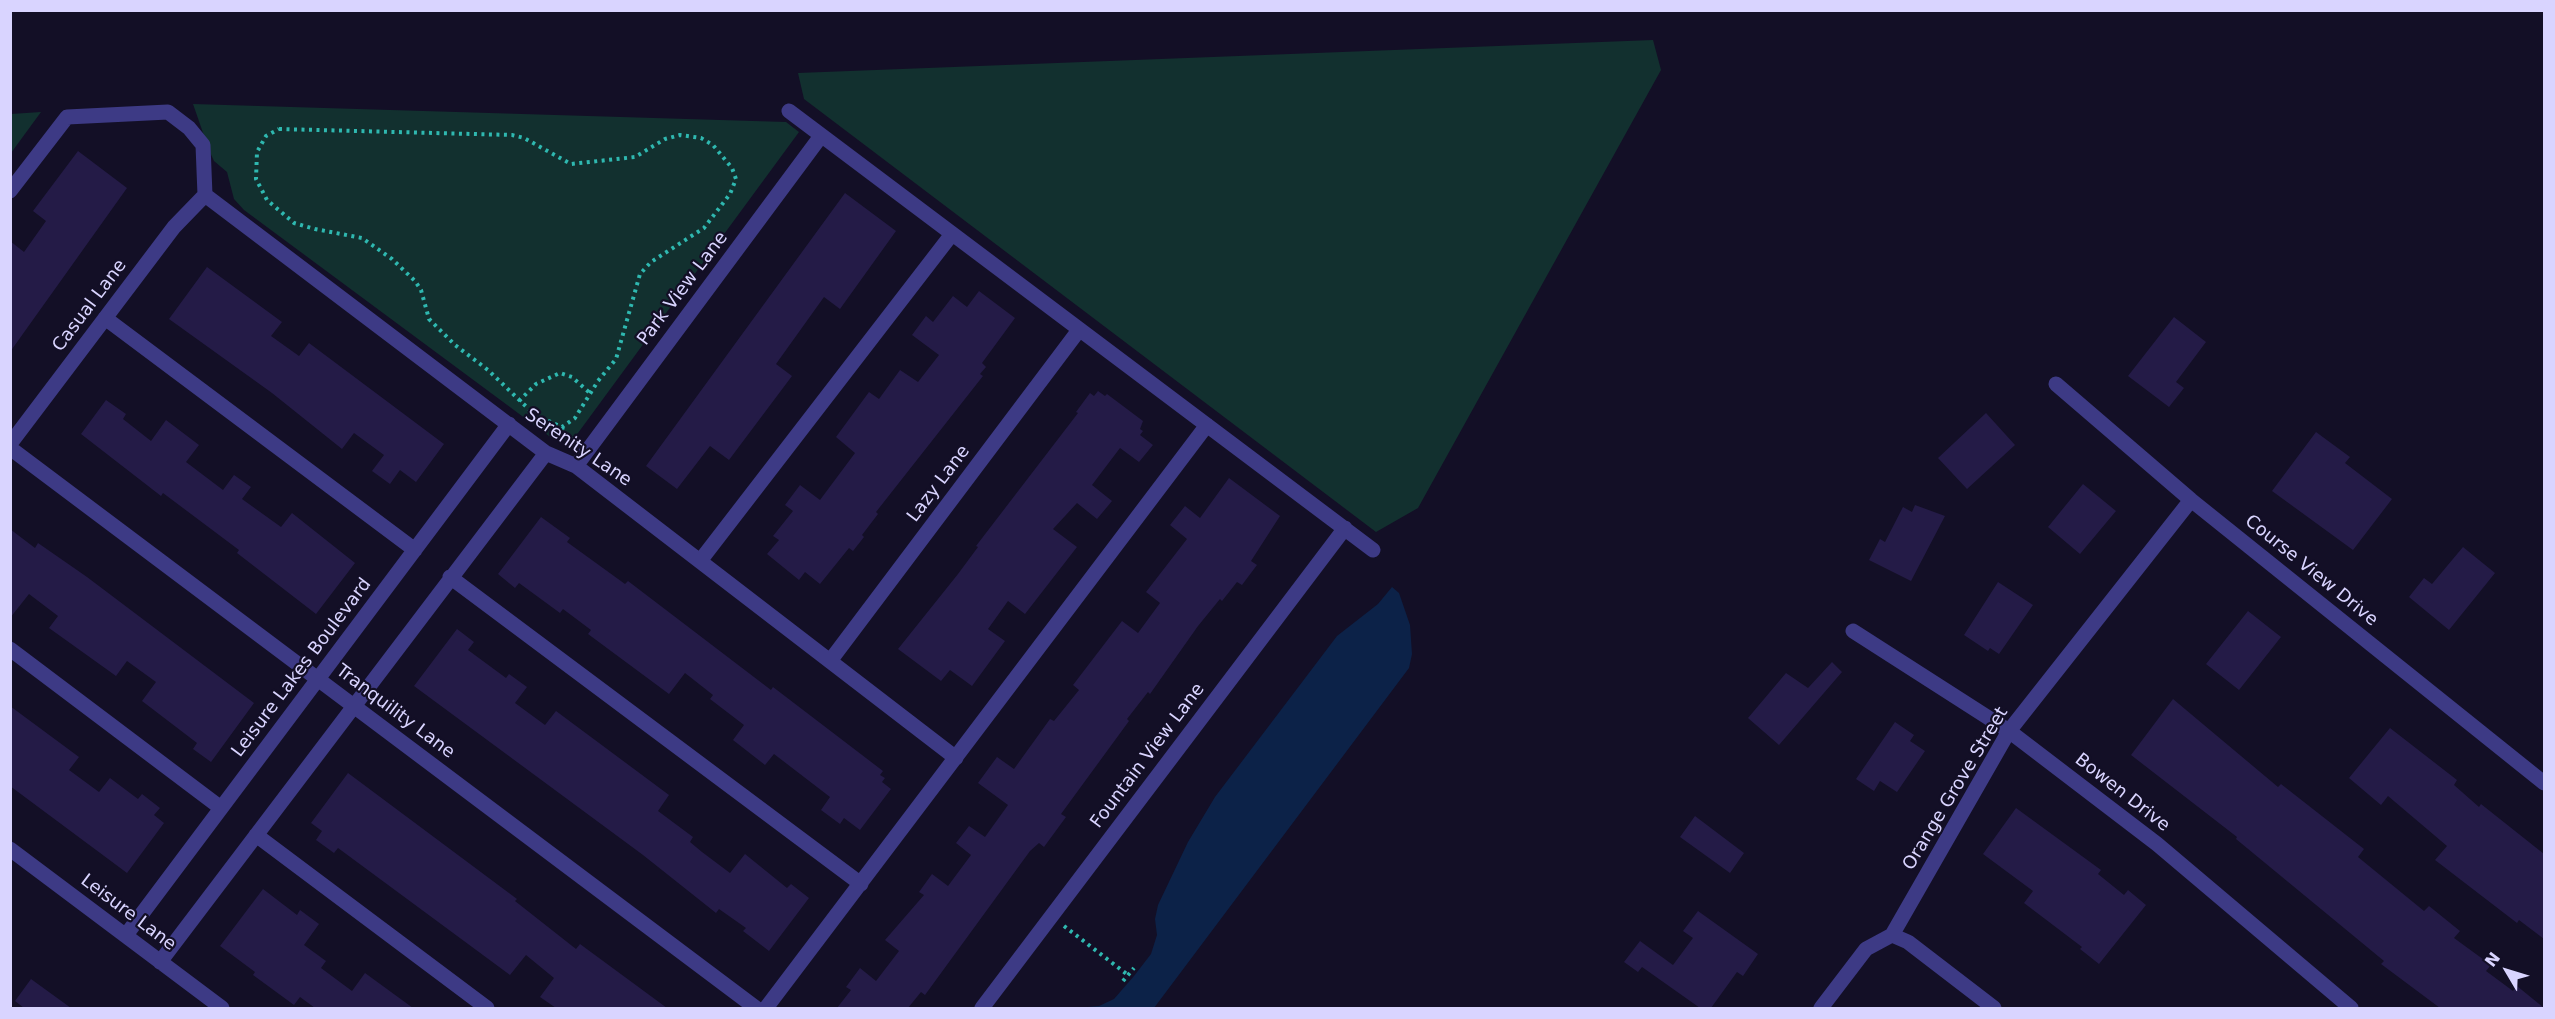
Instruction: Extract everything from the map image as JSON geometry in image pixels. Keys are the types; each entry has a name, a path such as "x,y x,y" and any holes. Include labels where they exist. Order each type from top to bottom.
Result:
{"street":[{"path":"789,111 1373,550"},
{"path":"10,191 67,117 168,112 189,128 203,145 205,195"},
{"name":"Park View Lane","path":"576,466 821,136"},
{"name":"Serenity Lane","path":"205,195 546,453 576,466 956,758"},
{"name":"Casual Lane","path":"10,446 174,227 205,195"},
{"path":"700,561 952,234"},
{"path":"105,318 415,550"},
{"name":"Lazy Lane","path":"830,661 1079,330"},
{"name":"Course View Drive","path":"2056,384 2191,500 2544,783"},
{"name":"Leisure Lakes Boulevard","path":"126,935 509,424"},
{"path":"766,1008 1207,425"},
{"name":"Tranquility Lane","path":"10,446 756,1008"},
{"path":"160,962 546,453"},
{"name":"Orange Grove Street","path":"1893,935 2009,731 2191,500"},
{"name":"Fountain View Lane","path":"982,1008 1345,528"},
{"path":"450,577 861,884"},
{"name":"Bowen Drive","path":"1852,631 2009,731 2157,844 2351,1008"},
{"path":"10,649 221,808"},
{"path":"256,835 487,1008"},
{"name":"Leisure Lane","path":"10,849 222,1008"},
{"path":"1821,1008 1866,949 1893,935 1908,942 1994,1008"}],"path":[{"path":"279,129 512,135 524,138 571,164 635,157 672,135 701,138 713,145 732,168 735,185 704,228 651,262 640,274 616,359 590,393 575,418 562,427 543,421 519,401 489,370 463,353 432,322 427,314 421,290 392,259 362,238 315,230 294,222 267,200 260,191 255,167 257,152 266,136 279,129"},
{"path":"519,401 536,384 560,373 572,377 590,393"},
{"path":"1052,916 1128,975"},
{"path":"1123,981 1134,968"}],"green space":[{"path":"1653,40 1661,70 1418,508 1376,532 804,99 798,73"},
{"path":"193,104 786,122 799,132 578,433 568,440 560,441 549,436 244,210 234,199 227,172 214,161"},
{"path":"41,112 11,153 11,114"}],"water":[{"path":"1392,587 1399,593 1410,625 1412,654 1409,668 1154,1008 1076,1008 1099,1006 1114,999 1151,954 1157,935 1155,919 1158,905 1188,842 1215,797 1337,636 1378,604"}],"building":[{"path":"78,151 127,188 10,352 10,241 24,252 46,221 33,211"},
{"path":"845,193 896,231 840,309 824,297 776,364 792,376 729,460 710,446 677,489 646,466"},
{"path":"207,267 282,322 271,336 299,356 309,343 444,444 416,482 400,470 390,484 372,471 384,455 354,433 342,449 272,393 169,319"},
{"path":"979,291 1015,318 982,363 986,367 980,374 983,376 876,512 878,514 853,551 849,548 820,584 805,572 799,580 767,554 779,540 773,536 793,511 785,505 800,485 820,500 855,453 836,437 869,392 879,399 900,370 918,382 939,355 912,335 926,316 933,322 953,296 967,307"},
{"path":"2174,317 2206,342 2176,382 2184,388 2169,407 2128,376"},
{"path":"1098,391 1105,396 1107,394 1143,421 1140,429 1143,431 1140,435 1153,445 1139,462 1120,448 1092,485 1112,501 1097,519 1077,503 1053,529 1077,547 1025,614 1008,601 988,629 1005,641 972,686 950,670 941,681 898,649 958,574 978,547 976,546 1078,413 1076,412 1090,393 1094,396"},
{"path":"106,400 126,414 123,419 151,441 166,420 199,445 186,462 223,490 234,475 251,487 242,499 281,527 292,513 355,563 316,614 237,553 239,550 163,493 161,496 81,434"},
{"path":"1986,413 2015,445 1967,489 1938,458"},
{"path":"2316,432 2350,457 2345,463 2392,499 2353,550 2272,491"},
{"path":"1229,478 1280,516 1251,561 1257,565 1242,585 1237,582 1198,626 1150,694 1148,692 1127,719 1129,721 1061,814 1066,817 1044,847 1039,843 1030,851 925,995 921,992 908,1008 837,1008 851,990 846,987 860,968 876,981 899,951 885,940 924,895 919,892 932,874 948,886 971,855 956,843 969,826 985,837 1008,805 978,783 997,757 1014,769 1050,719 1054,721 1079,690 1073,685 1122,621 1138,633 1160,603 1146,592 1187,539 1170,525 1185,506 1200,518"},
{"path":"2083,484 2116,511 2080,554 2048,527"},
{"path":"1915,505 1945,516 1911,581 1869,560 1880,539 1885,542 1903,507 1912,512"},
{"path":"541,517 570,538 567,542 625,584 628,581 771,690 773,687 883,771 880,775 885,778 882,782 891,789 860,830 844,818 840,824 821,810 830,797 774,754 765,765 733,740 744,725 710,699 713,695 685,673 669,694 588,634 591,630 563,609 560,613 519,583 515,588 498,574"},
{"path":"10,529 35,548 38,543 87,577 254,703 211,762 193,749 197,743 142,701 156,682 127,661 116,676 49,628 58,616 29,594 10,618"},
{"path":"2463,547 2495,573 2449,630 2409,597 2424,578 2432,584"},
{"path":"1998,582 2033,605 1999,654 1990,648 1988,651 1964,635"},
{"path":"2248,611 2281,637 2239,690 2206,664"},
{"path":"457,629 474,642 468,650 506,678 509,674 527,687 515,703 545,725 556,711 669,795 658,811 693,837 690,842 702,852 730,873 745,854 787,888 791,884 809,898 769,951 743,931 746,928 719,909 716,913 643,855 414,686"},
{"path":"1832,662 1842,672 1779,745 1748,718 1786,673 1808,688"},
{"path":"2173,699 2278,787 2281,784 2364,849 2358,857 2424,911 2429,906 2460,931 2454,938 2491,965 2486,971 2513,991 2517,986 2544,1008 2440,1008 2381,964 2384,961 2236,839 2237,837 2131,755"},
{"path":"10,706 79,757 69,770 99,792 110,778 138,799 142,794 160,808 154,815 164,823 127,873 10,786"},
{"path":"1895,722 1914,735 1910,741 1925,751 1897,792 1880,781 1874,791 1856,779"},
{"path":"2390,728 2457,780 2454,785 2479,807 2481,804 2544,854 2544,939 2519,920 2517,923 2435,860 2447,846 2388,796 2381,805 2349,778"},
{"path":"348,773 517,899 515,901 576,949 580,944 667,1008 556,1008 540,997 554,978 526,955 510,975 338,848 334,853 316,840 322,831 311,823"},
{"path":"2016,808 2101,870 2098,874 2124,895 2128,890 2146,905 2099,964 2080,949 2082,947 2024,903 2033,891 1983,854"},
{"path":"1695,816 1744,853 1730,873 1680,837"},
{"path":"263,889 297,915 300,910 319,924 304,945 326,961 321,968 352,991 365,973 413,1008 315,1008 300,997 294,1005 253,975 255,972 220,946"},
{"path":"1698,911 1758,954 1743,976 1737,972 1711,1008 1700,1008 1642,967 1638,972 1624,962 1640,941 1673,965 1693,938 1683,931"},
{"path":"31,979 71,1008 24,1008 15,1001"}]}
